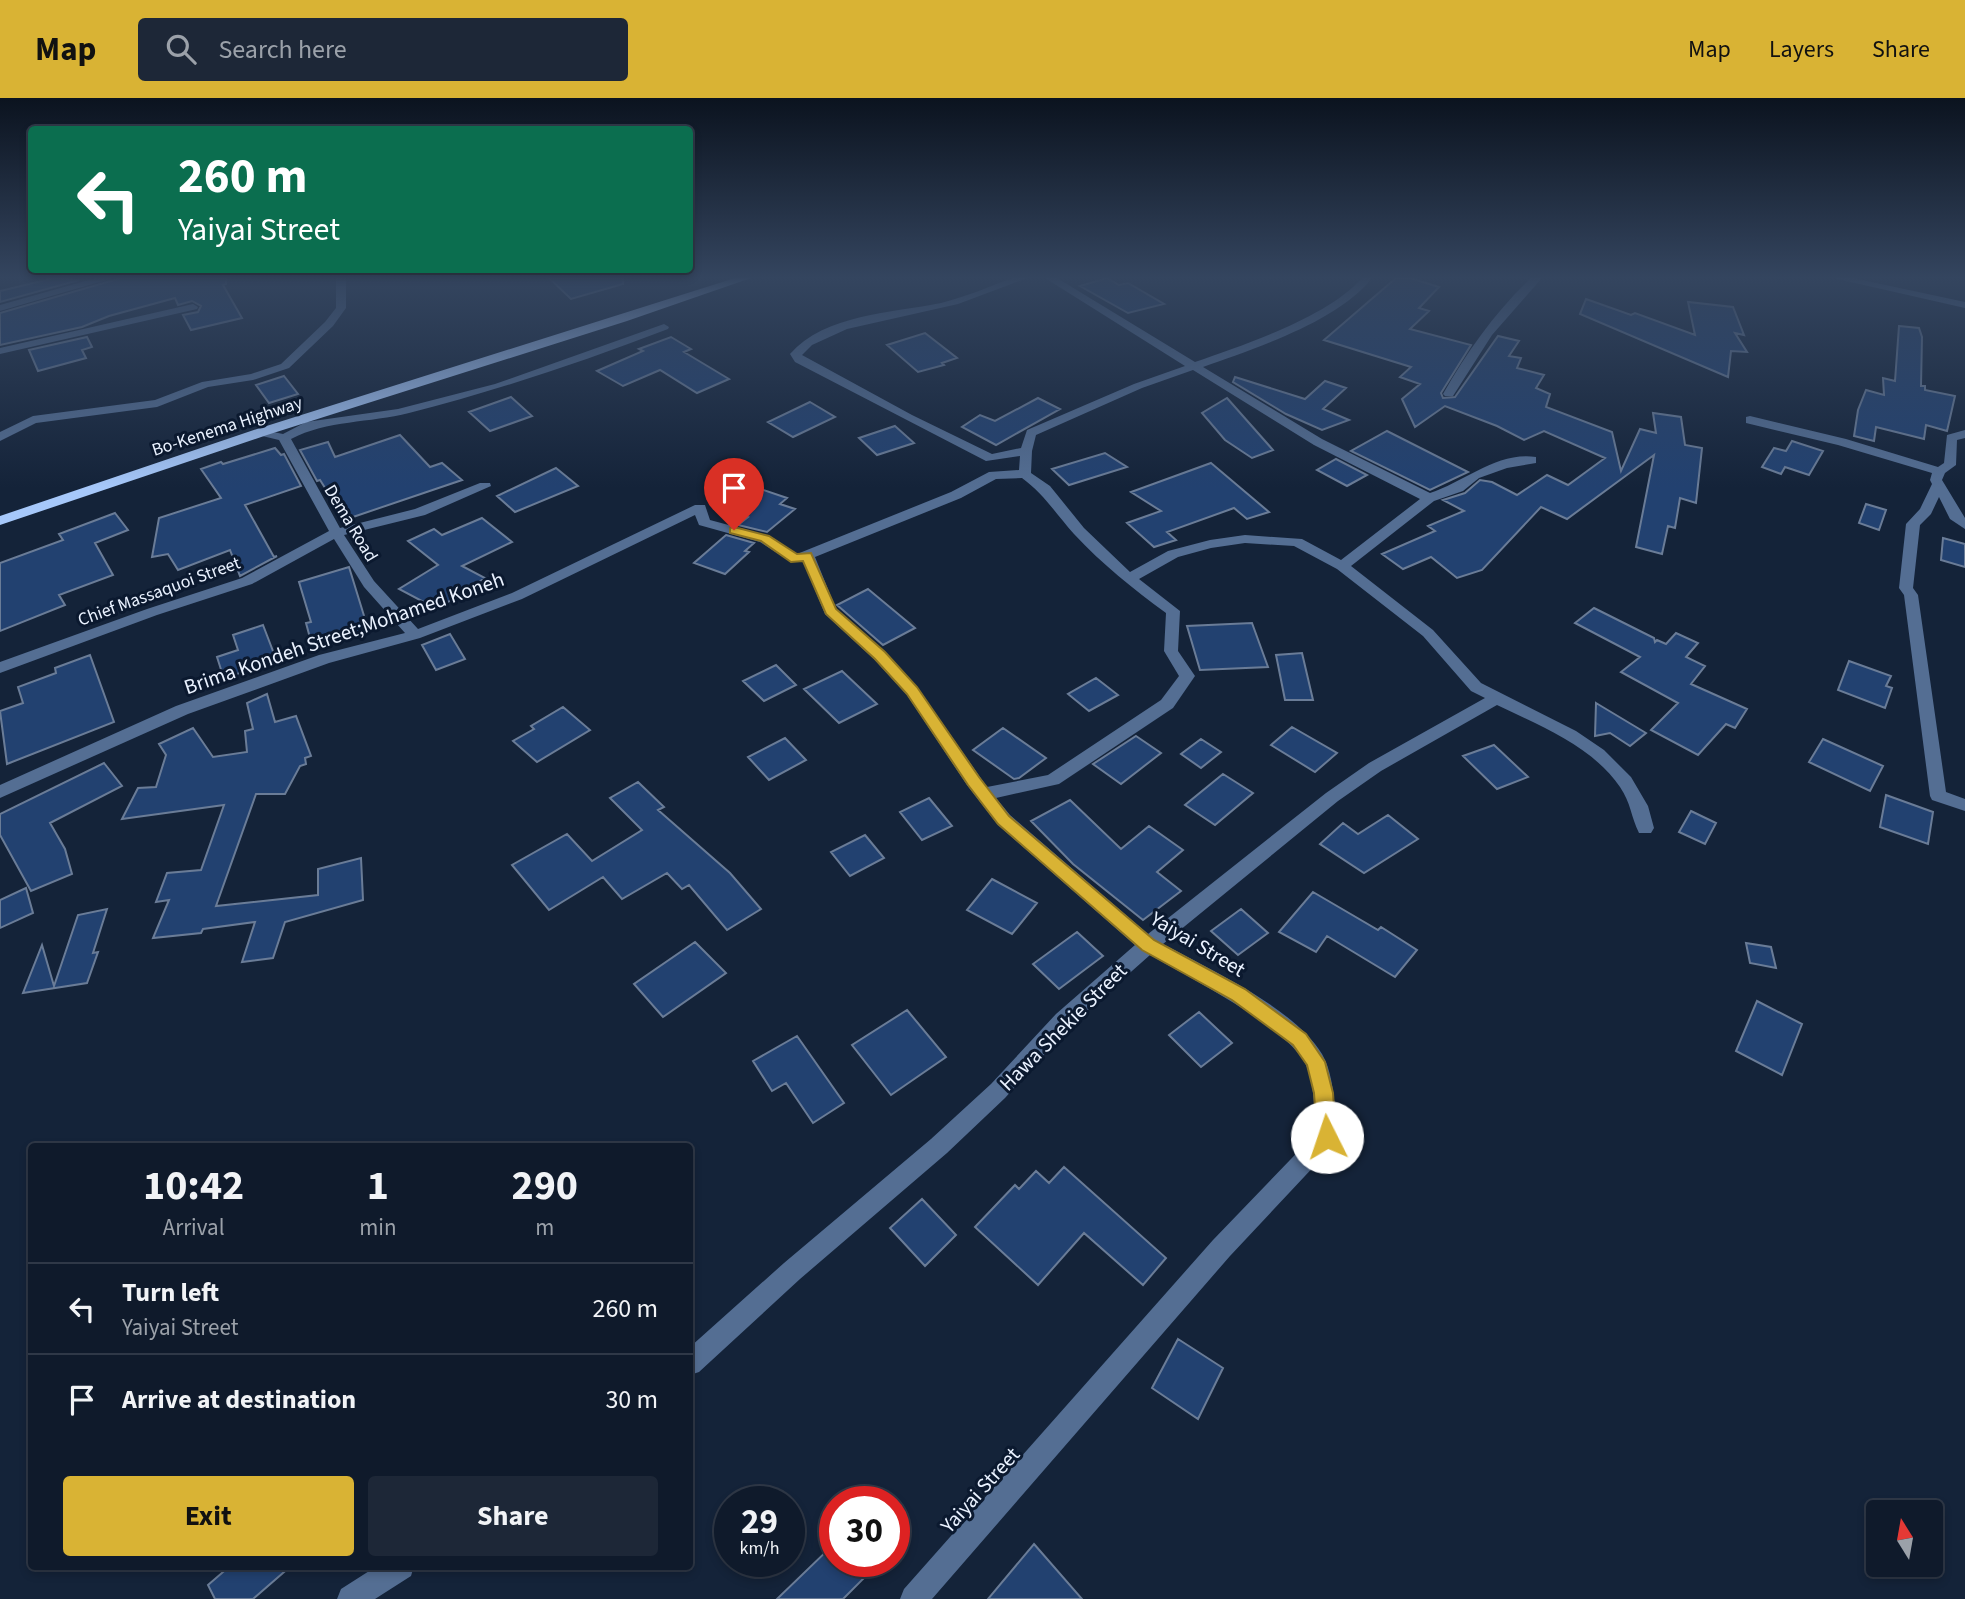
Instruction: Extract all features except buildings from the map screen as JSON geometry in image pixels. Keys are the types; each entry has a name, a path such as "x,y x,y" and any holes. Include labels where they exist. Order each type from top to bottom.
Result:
{"highway":[{"name":"Bo-Kenema Highway","path":"0,522 262,432 532,348"}],"street":[{"path":"0,438 33,420 86,411 127,409 157,403 206,384 253,377 285,366 304,348"},
{"path":"262,432 284,438 306,426 398,412 499,386 605,348"},
{"path":"801,348 796,354 799,360 990,458 1026,451"},
{"path":"1165,348 1318,442 1429,498"},
{"path":"1026,474 1026,451 1031,433 1138,386 1243,348"},
{"path":"1449,394 1462,369 1480,348"},
{"path":"1749,420 1842,442 1939,478 1955,516 1965,525"},
{"path":"1965,435 1951,438 1950,464 1939,478 1926,511 1913,524 1906,588 1911,595 1913,607 1938,796 1965,805"},
{"name":"Dema Road","path":"284,438 335,534 369,584 415,635"},
{"path":"990,458 993,475"},
{"path":"1342,566 1429,498 1458,488 1475,475 1504,465 1532,460"},
{"path":"807,555 956,495 993,475 1026,474 1045,489 1079,531 1129,579 1173,611 1171,651 1187,676 1167,704 1053,780 983,794"},
{"name":"Chief Massaquoi Street","path":"0,668 152,612 247,581 335,534 420,512 485,486"},
{"name":"Brima Kondeh Street;Mohamed Koneh","path":"0,792 182,710 324,659 415,635 517,596 700,508 704,522 765,539 796,559 807,555"},
{"path":"1129,579 1173,554 1245,539 1297,542 1342,566 1404,611 1444,648 1469,680 1495,699 1570,735 1598,754 1625,781 1640,806 1645,828"},
{"name":"Yaiyai Street","path":"807,555 830,611 880,656 912,691 1004,820 1148,945 1238,995 1300,1039 1316,1062 1323,1093 1327,1137 1264,1199 914,1599"},
{"name":"Hawa Shekie Street","path":"693,1360 792,1271 939,1146 998,1091 1063,1020 1264,849 1376,767 1495,699"},
{"path":"351,1599 395,1570"}],"route":[{"path":"734,530 765,539 796,559 807,555 830,611 880,656 912,691 973,781 1004,820 1148,945 1238,995 1300,1039 1316,1062 1323,1093 1327,1137"}]}
